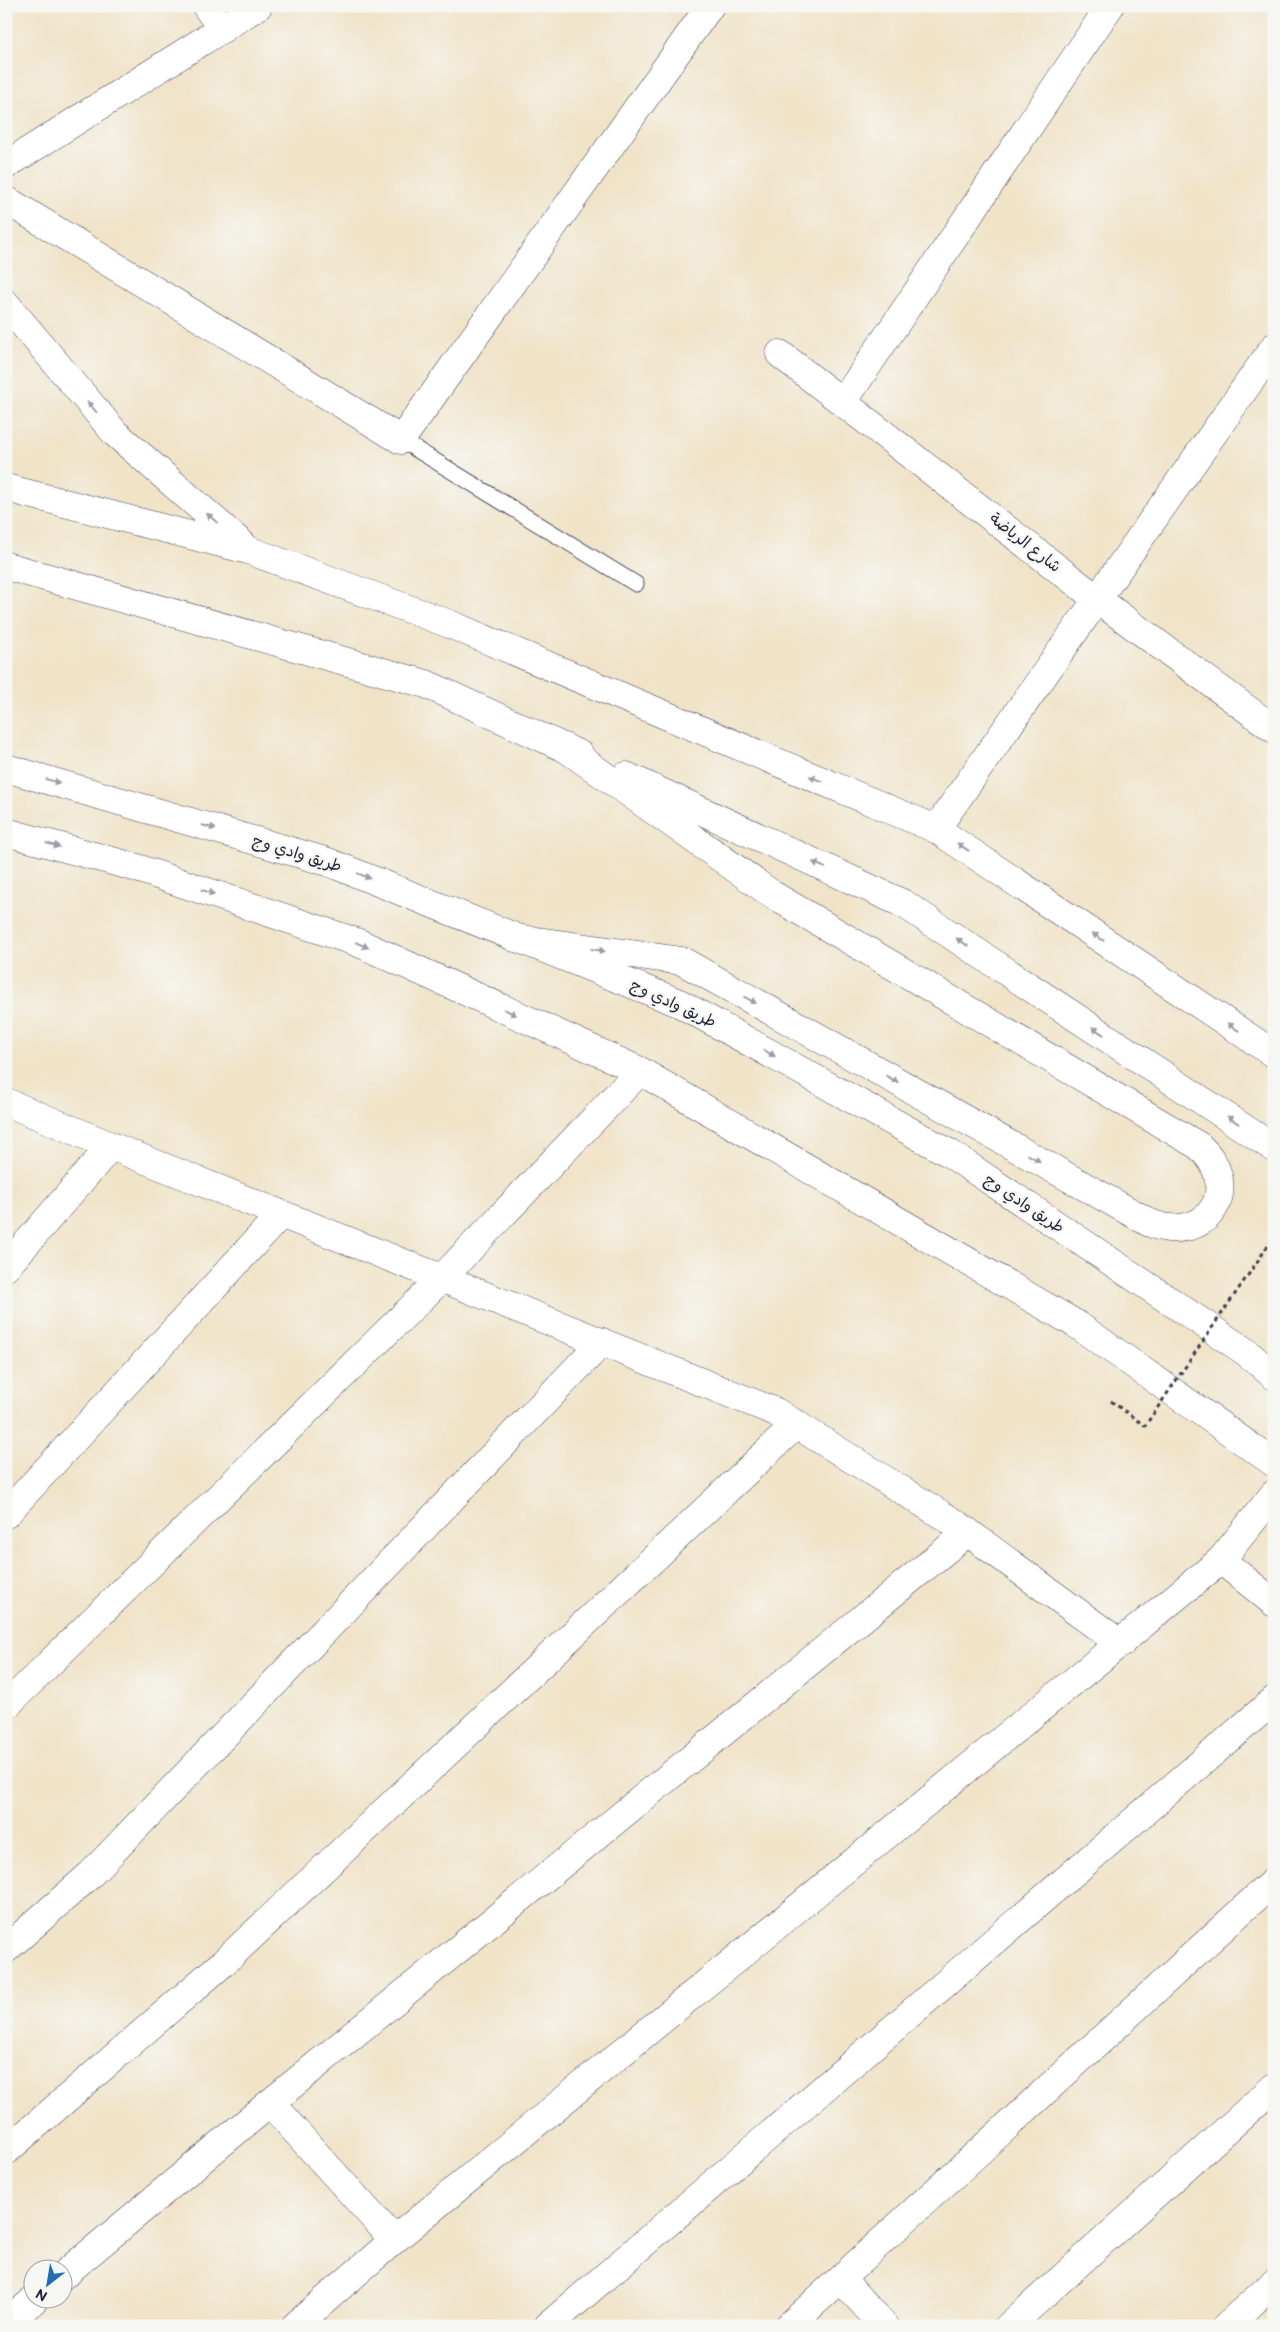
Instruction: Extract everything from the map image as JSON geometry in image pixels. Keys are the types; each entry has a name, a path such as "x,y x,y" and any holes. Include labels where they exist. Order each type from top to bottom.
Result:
{"street":[{"path":"206,6 222,29"},
{"path":"6,165 258,6"},
{"path":"843,402 1110,6"},
{"path":"6,200 401,440 708,7"},
{"path":"6,304 115,433 248,550"},
{"path":"936,829 1274,347"},
{"name":"شارع الرياضة","path":"780,354 1097,598 1274,729"},
{"path":"6,488 248,550 447,623 936,829 1274,1054"},
{"path":"6,566 426,684 564,747 904,904 1274,1148"},
{"path":"515,938 682,962 1141,1218 1165,1229 1180,1229 1196,1224 1208,1215 1217,1202 1220,1186 1218,1171 1211,1157 1199,1146 773,895 564,747"},
{"name":"طريق وادي وج","path":"6,768 328,862 679,1003 949,1153 1246,1352 1274,1376"},
{"path":"6,832 134,868 359,943 640,1071 1076,1324 1274,1463"},
{"path":"6,1706 442,1278 640,1071"},
{"path":"8,1104 776,1412 968,1532 1121,1644"},
{"path":"6,1267 111,1146"},
{"path":"6,1514 280,1214"},
{"path":"6,1949 90,1875 602,1342"},
{"path":"6,2151 223,1963 797,1424"},
{"path":"295,2326 394,2240 1221,1560 1274,1494"},
{"path":"72,2268 270,2103 968,1532"},
{"path":"1221,1560 1274,1604"},
{"path":"548,2326 1274,1700"},
{"path":"789,2326 1274,1881"},
{"path":"1009,2326 1274,2087"},
{"path":"270,2103 394,2240"},
{"path":"841,2279 884,2326"},
{"path":"1226,2326 1274,2283"},
{"path":"10,2323 24,2310"}],"lane":[{"path":"401,440 636,584"}],"path":[{"path":"1111,1401 1145,1426 1274,1237"}]}
